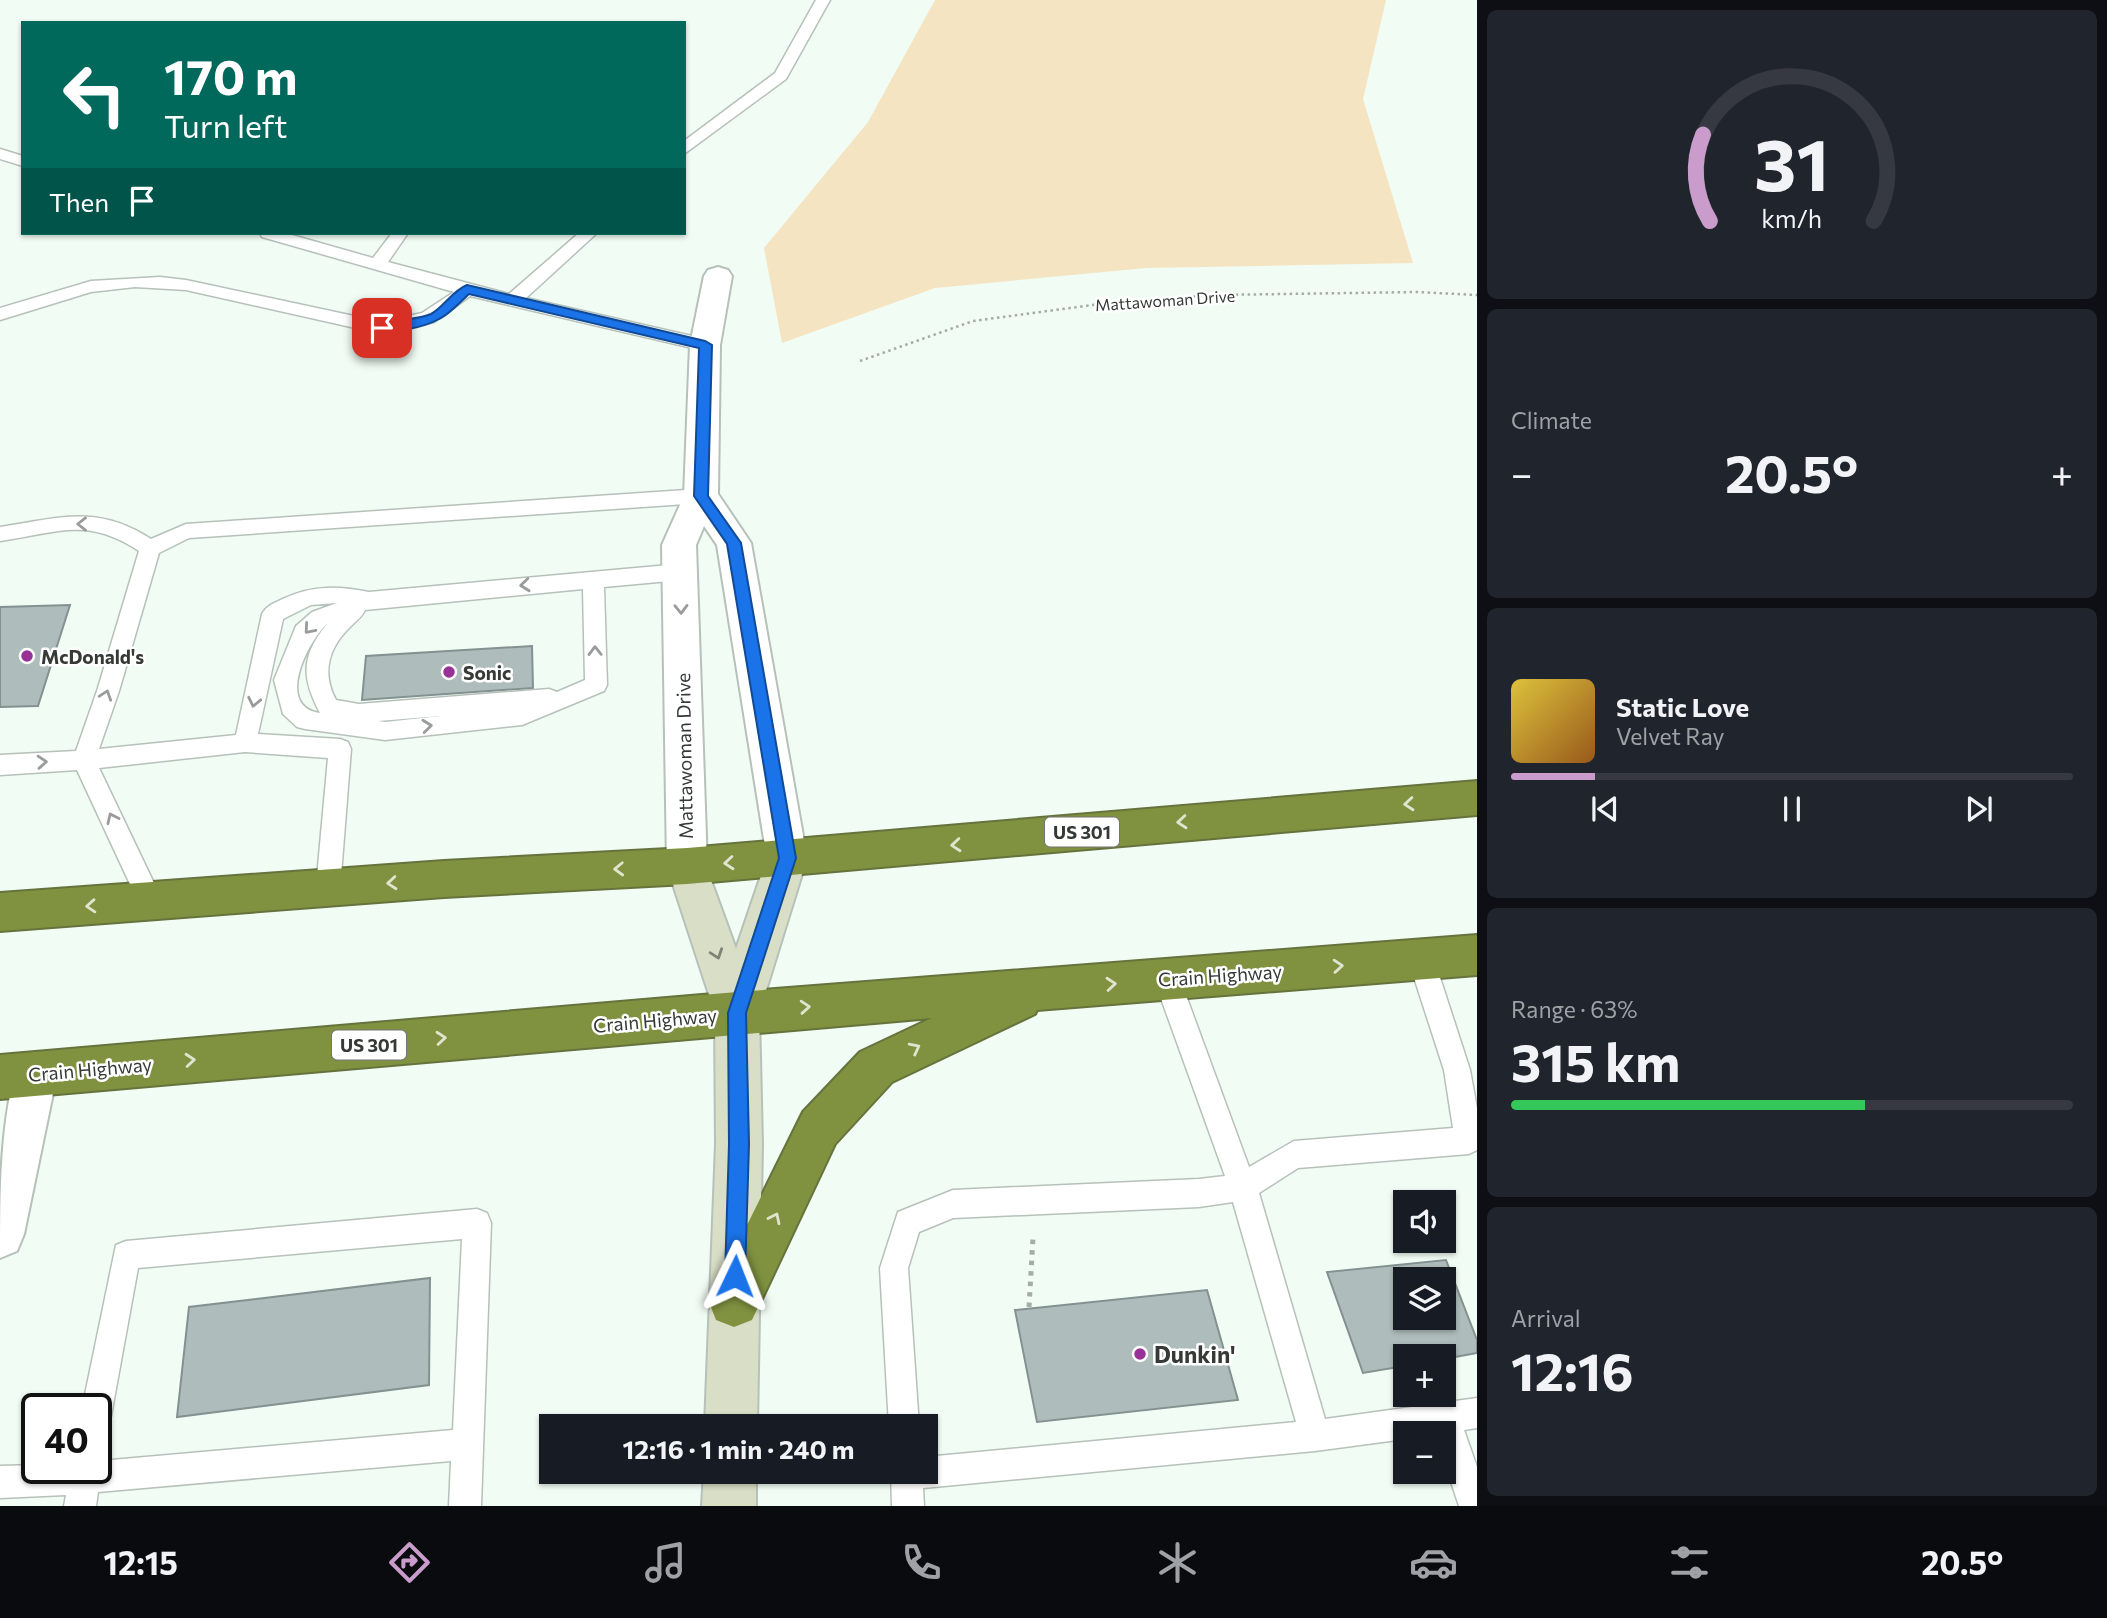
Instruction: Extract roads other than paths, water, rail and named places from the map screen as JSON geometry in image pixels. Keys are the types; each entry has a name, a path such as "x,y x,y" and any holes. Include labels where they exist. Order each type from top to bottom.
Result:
{"highway":[{"name":"US 301","path":"0,912 536,873 687,866 1477,798"},
{"name":"Crain Highway","path":"18,1075 737,1013 1477,955"},
{"path":"734,1302 819,1128 876,1068 1043,989"}],"street":[{"name":"Mattawoman Drive","path":"718,276 705,345 701,496 679,545 687,866 737,1013 739,1144 731,1414"},
{"name":"Mattawoman Drive","path":"701,496 734,543 787,858 737,1013"},
{"path":"0,1234 18,1075"},
{"path":"729,1506 730,1484"}],"lane":[{"path":"686,147 781,76 823,0"},
{"path":"686,130 702,134"},
{"path":"0,155 21,160"},
{"path":"275,235 467,289 705,345"},
{"path":"377,265 399,235"},
{"path":"514,299 587,235"},
{"path":"0,314 48,297 102,283 158,281 382,328 404,326 436,316 467,289"},
{"path":"151,902 84,760 108,691 150,548 186,531 701,496"},
{"path":"0,534 75,523 104,524 127,533 150,548"},
{"path":"593,578 596,685 522,716 385,731 305,720 291,708 285,680 304,632 319,618 369,600 593,578 680,572"},
{"path":"245,743 273,614 302,598 332,593 369,600"},
{"path":"369,600 327,636 316,664 319,694 328,708 359,713 564,697"},
{"path":"0,765 84,760 245,743 340,748 328,888"},
{"path":"903,1414 894,1268 908,1222 953,1204 1199,1193 1243,1187 1294,1155 1473,1150 1457,1070 1421,959"},
{"path":"1167,979 1243,1187 1315,1436"},
{"path":"100,1393 126,1255 477,1223 464,1506"},
{"path":"938,1470 1315,1436 1477,1413"},
{"path":"1444,1417 1475,1506"},
{"path":"112,1481 467,1444"},
{"path":"0,1482 21,1482"},
{"path":"907,1484 908,1506"}],"place":[{"name":"McDonald's","path":"27,656"},
{"name":"Sonic","path":"449,672"},
{"name":"Dunkin'","path":"1140,1354"}]}
